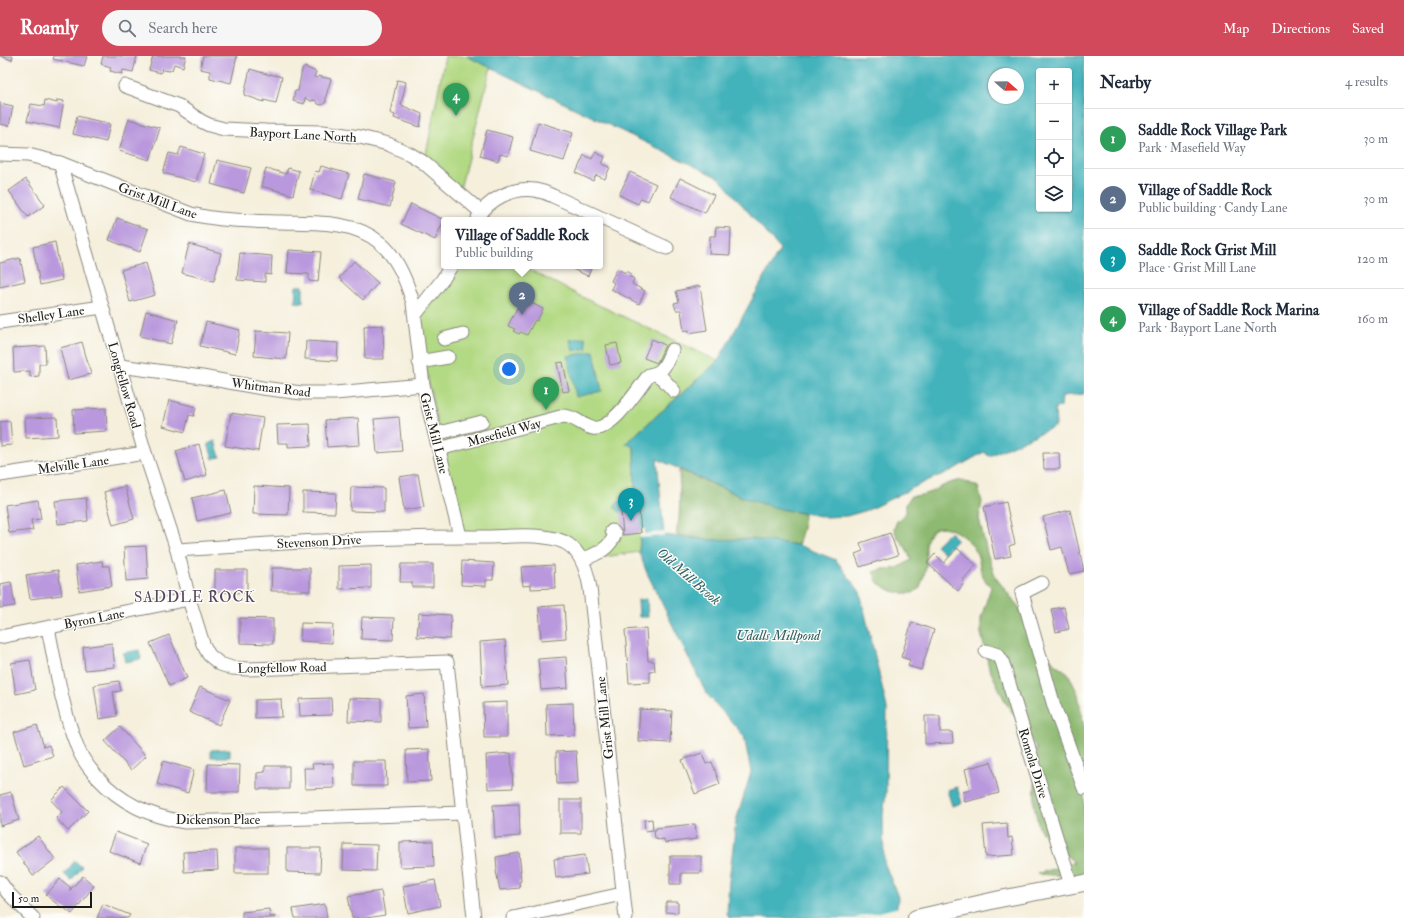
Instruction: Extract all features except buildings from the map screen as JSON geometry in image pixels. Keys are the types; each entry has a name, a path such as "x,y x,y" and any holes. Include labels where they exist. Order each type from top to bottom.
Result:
{"main road":[{"path":"920,917 964,913 1077,884"}],"street":[{"name":"Bayport Lane North","path":"125,86 179,106 209,125 224,128 360,136 388,144 410,154 422,162 479,216"},
{"name":"Grist Mill Lane","path":"0,154 28,155 60,163 182,211 201,216 244,221 346,226 359,230 380,242 393,258 410,290 415,315 419,362 423,384 460,536 549,538 570,546 582,560 590,588 622,894 626,918"},
{"name":"Longfellow Road","path":"60,163 146,453 178,550 189,599 203,644 209,655 220,664 232,668 256,669 447,662 474,918"},
{"path":"479,216 491,202 504,195 525,190 534,190 553,196 599,217"},
{"path":"603,219 667,248"},
{"path":"415,315 436,289 449,269"},
{"name":"Shelley Lane","path":"0,322 102,307"},
{"path":"444,339 463,334"},
{"name":"Masefield Way","path":"439,449 564,416 574,418 589,427 598,428 611,421 649,375 656,374 663,369 672,350"},
{"path":"419,362 448,357"},
{"name":"Whitman Road","path":"120,366 302,393 335,393 423,384"},
{"path":"656,374 663,379 674,392"},
{"path":"435,434 482,422"},
{"name":"Melville Lane","path":"0,475 146,453"},
{"path":"582,560 596,554 608,546 615,534 612,531"},
{"name":"Stevenson Drive","path":"178,550 311,541 460,536"},
{"path":"1042,584 1022,594 1054,706 1084,788"},
{"name":"Byron Lane","path":"0,637 189,599"},
{"name":"Dickenson Place","path":"48,628 66,714 77,748 89,767 108,789 130,805 140,810 168,820 185,822 463,813"},
{"name":"Romola Drive","path":"986,651 998,655 1002,661 1077,884"},
{"path":"0,882 8,893 33,918"},
{"path":"513,918 622,894"}],"green space":[{"path":"445,56 466,56 491,67 459,193 424,165"},
{"path":"449,269 528,269 590,301 718,361 626,443 634,447 635,492 631,496 615,504 621,512 645,529 645,534 640,538 639,552 582,560 565,543 460,536 415,315"},
{"path":"679,470 747,499 804,514 803,528 798,545 753,539 709,540 677,535 680,507"},
{"path":"963,480 978,487 982,502 979,518 987,553 996,578 1018,606 1054,663 1068,673 1078,694 1084,729 1084,877 1037,874 1074,862 1052,844 1039,828 1034,805 1037,749 1006,703 989,668 981,633 981,618 991,587 983,577 974,548 958,533 951,529 945,527 932,531 927,540 926,567 920,588 913,593 892,591 878,583 873,572 884,569 898,568 911,560 906,548 897,537 894,529 897,521 906,513 906,504 911,496 926,494 947,484"}],"water":[{"path":"466,56 1084,56 1084,394 1062,396 1061,407 1055,408 1056,426 989,456 984,452 949,472 929,480 868,510 847,516 826,517 780,509 747,499 657,459 664,535 709,540 753,539 798,545 836,560 860,592 887,708 886,793 883,815 884,862 898,897 896,918 729,918 727,914 729,881 736,821 751,772 744,736 706,693 647,573 639,552 640,538 645,533 645,529 641,529 615,508 615,504 631,496 635,492 634,447 626,443 718,361 780,249 719,178"},
{"path":"296,286 303,286 303,303 295,302"},
{"path":"585,337 587,348 573,351 570,340"},
{"path":"594,351 602,391 576,397 568,356"},
{"path":"215,441 220,457 213,459 208,444"},
{"path":"950,532 957,540 944,553 936,545"},
{"path":"647,599 648,617 639,617 638,600"},
{"path":"139,650 141,659 125,662 123,653"},
{"path":"230,749 230,757 211,757 211,750"},
{"path":"957,787 962,803 952,806 947,790"},
{"path":"75,861 82,867 71,881 64,874"}],"pier":[{"path":"641,529 645,529 645,534 665,532 665,535 640,538 640,535 643,533"},
{"path":"900,907 898,918 855,918"}],"place":[{"name":"Village of Saddle Rock Marina","path":"456,116"},
{"name":"Village of Saddle Rock","path":"522,315"},
{"name":"Saddle Rock Village Park","path":"546,410"},
{"name":"Saddle Rock Grist Mill","path":"631,521"}],"district":[{"name":"SADDLE ROCK","path":"195,597"}],"water label":[{"name":"Old Mill Brook","path":"689,576"},
{"name":"Udalls Millpond","path":"778,635"}]}
